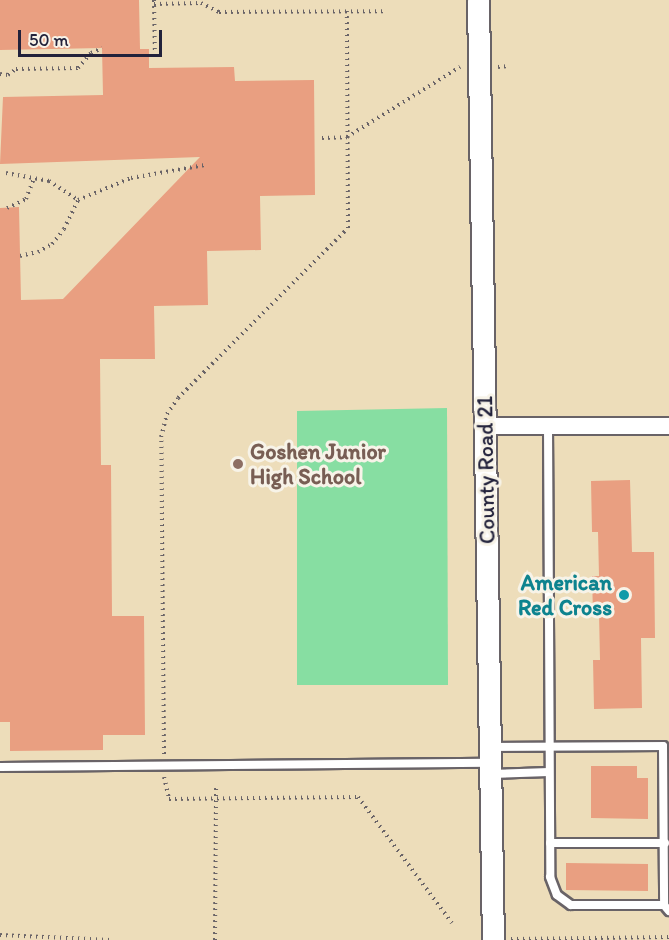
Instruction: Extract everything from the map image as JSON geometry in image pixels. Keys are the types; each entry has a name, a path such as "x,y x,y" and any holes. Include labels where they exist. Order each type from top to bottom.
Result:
{"street":[{"name":"County Road 21","path":"478,0 493,940"},
{"path":"486,426 669,426"}],"lane":[{"path":"489,761 549,747 663,746 667,908 571,905 557,895 550,877 549,772 549,747 548,426"},
{"path":"0,767 489,761 549,772"},
{"path":"550,843 665,843"}],"path":[{"path":"155,59 154,2 201,3 219,12 386,11"},
{"path":"347,11 348,228 178,398 167,414 160,462 164,765 169,799 358,797 452,922"},
{"path":"0,74 8,75 16,69 78,68 91,53 102,48"},
{"path":"322,138 347,137 459,67 509,66"},
{"path":"20,256 38,252 52,244 64,229 78,200 130,178 205,165"},
{"path":"6,173 34,178 67,190 78,200"},
{"path":"7,208 26,200 34,178"},
{"path":"215,940 216,786"},
{"path":"0,935 111,940"},
{"path":"493,940 669,937"}],"green space":[{"path":"447,408 448,685 297,685 297,411"}],"building":[{"path":"0,0 139,0 140,49 149,49 149,68 234,67 235,81 314,80 315,195 260,196 261,250 207,251 208,305 154,306 155,359 100,359 101,465 111,465 112,616 144,616 145,735 103,735 103,750 10,751 10,722 0,722 0,208 19,207 21,300 63,299 200,157 0,164 3,97 103,95 102,48 0,50"},
{"path":"630,480 632,552 654,552 655,638 641,638 642,708 594,709 593,660 600,660 599,613 593,614 592,576 599,576 598,532 592,532 591,481"},
{"path":"591,766 637,766 637,778 648,778 648,819 591,818"},
{"path":"566,863 648,864 648,891 566,890"}],"place":[{"name":"Goshen Junior High School","path":"238,464"},
{"name":"American Red Cross","path":"624,595"}]}
